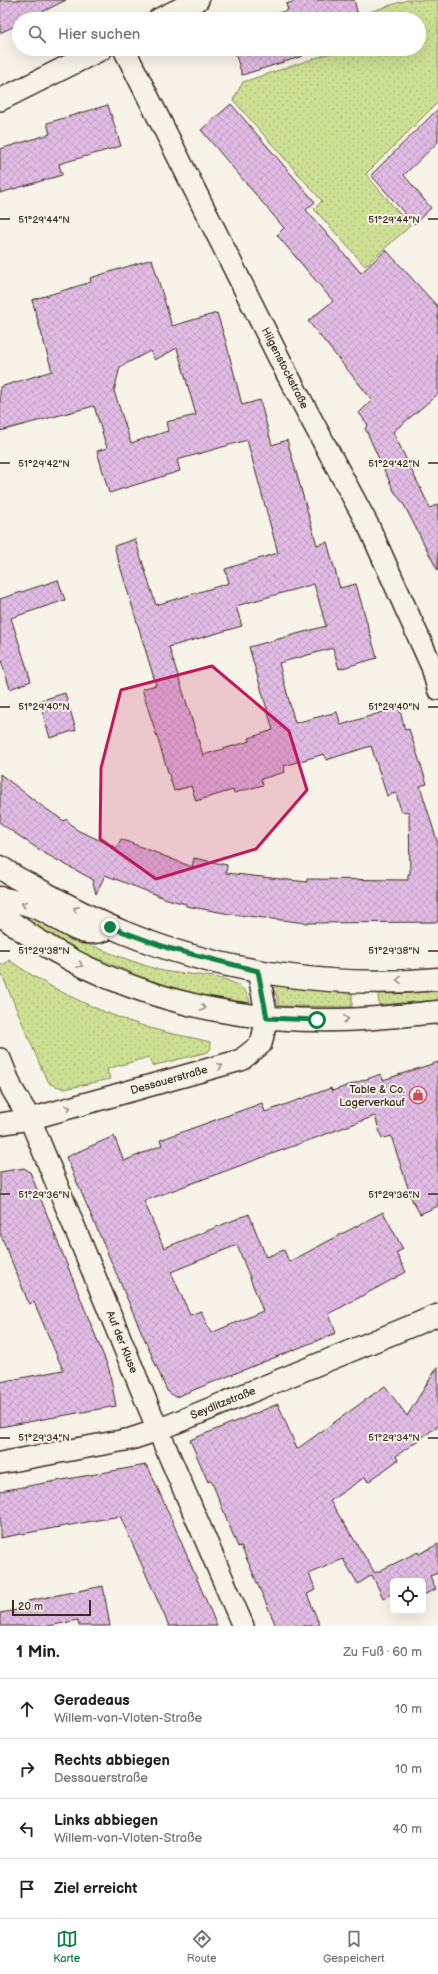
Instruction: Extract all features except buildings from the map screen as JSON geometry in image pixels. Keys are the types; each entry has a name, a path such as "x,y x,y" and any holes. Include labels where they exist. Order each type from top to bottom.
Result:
{"main road":[{"path":"0,867 15,877 110,927 168,948 258,971 305,977 368,981 438,979"},
{"path":"0,898 42,910 82,932 100,932 110,927"},
{"path":"0,914 70,960 114,980 157,996 196,1006 223,1012 267,1018 317,1020 367,1018 438,1012"}],"street":[{"path":"173,12 198,0"},
{"path":"0,100 88,56"},
{"name":"Hilgenstockstraße","path":"128,56 287,374 369,527 432,667 438,689"},
{"name":"Dessauerstraße","path":"0,1124 30,1119 241,1060 260,1044 267,1018 258,971"},
{"name":"Auf der Kluse","path":"0,1058 12,1089 30,1119 158,1430 243,1626"},
{"name":"Seydlitzstraße","path":"0,1463 131,1439 158,1430 438,1315"}],"highlighted area":[{"path":"212,666 289,731 307,790 256,849 156,879 100,839 101,768 121,690"}],"green space":[{"path":"407,0 438,0 438,102 366,174 410,226 365,266 314,209 322,201 233,100 243,82 322,56 426,56 426,12 369,12"},
{"path":"33,917 48,922 93,946 159,970 226,980 237,985 246,992 250,1003 195,994 147,979 84,953 31,922"},
{"path":"9,960 43,982 80,1001 118,1017 157,1030 210,1042 211,1048 208,1052 152,1066 149,1057 107,1069 110,1079 65,1089 50,1084 43,1072 0,970 0,964 5,964"},
{"path":"275,985 352,992 352,1007 278,1006 278,999 273,988"},
{"path":"438,990 438,1000 379,1005 378,993"}],"place":[{"name":"Table & Co. Lagerverkauf","path":"418,1095"}],"route":[{"path":"110,927 168,948 258,971 267,1018 317,1020"}]}
